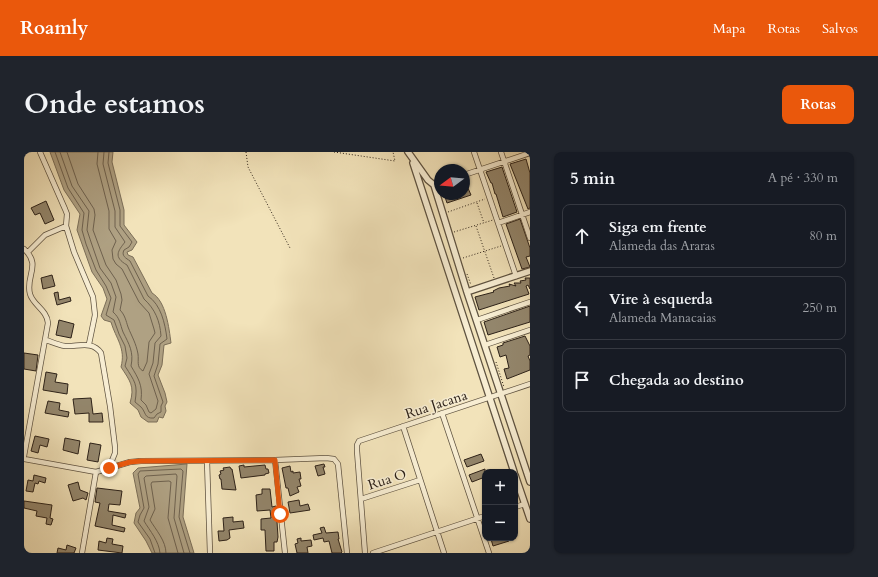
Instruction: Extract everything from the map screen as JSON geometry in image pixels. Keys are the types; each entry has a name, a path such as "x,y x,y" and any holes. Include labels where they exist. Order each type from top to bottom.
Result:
{"street":[{"path":"40,152 67,214 66,226 74,252 93,297 95,315 89,344"},
{"path":"408,152 428,180 434,185"},
{"path":"474,152 516,276"},
{"path":"501,152 530,238"},
{"path":"470,173 529,154"},
{"path":"412,159 489,398 514,469"},
{"path":"439,200 467,292 503,392 530,482"},
{"path":"497,221 530,212"},
{"path":"66,226 45,235 26,251 32,259 33,268 30,285 31,298 48,318 46,340 24,458 96,472 130,462 334,459 338,464 347,553"},
{"path":"467,292 530,271"},
{"path":"477,320 530,302"},
{"path":"485,345 530,330"},
{"path":"46,340 65,346 89,344 98,349 102,357 115,447 115,453 109,468"},
{"name":"Rua Jacana","path":"361,499 357,451 358,443 361,440 530,384"},
{"path":"442,413 489,553"},
{"path":"403,426 444,553"},
{"path":"275,460 285,553"},
{"path":"207,461 210,553"},
{"path":"82,553 96,472"},
{"name":"Rua O","path":"361,499 420,480"},
{"path":"518,482 530,520"},
{"path":"361,499 365,553"},
{"path":"518,506 525,504"},
{"path":"373,553 482,517"}],"path":[{"path":"246,152 248,167 290,248"},
{"path":"334,152 395,161 392,152"},
{"path":"447,212 490,198"},
{"path":"477,202 484,223"},
{"path":"454,232 484,223 497,221"},
{"path":"476,226 494,279"},
{"path":"462,258 505,244"},
{"path":"494,358 503,392"}],"water":[{"path":"50,152 113,152 112,162 124,210 124,225 137,242 132,250 127,252 128,255 133,257 152,293 161,302 166,315 169,330 171,343 164,345 162,365 158,375 167,402 165,406 166,411 163,418 159,417 157,422 148,422 141,417 138,410 130,403 132,388 121,367 122,354 120,344 111,322 104,320 101,316 107,299 103,288 92,272 77,230 80,214 64,190"},
{"path":"187,464 183,517 194,553 152,553 134,523 136,513 140,508 133,473 138,468"}],"building":[{"path":"526,159 530,173 530,208 528,209 510,164"},
{"path":"502,167 517,212 503,217 492,183 486,172"},
{"path":"446,200 456,200 447,203"},
{"path":"46,201 54,220 45,224 40,213 35,215 31,208"},
{"path":"520,219 530,248 530,256 526,257 530,267 522,269 506,224"},
{"path":"52,275 55,286 43,289 41,278"},
{"path":"525,278 530,278 530,289 528,285 526,286 529,294 479,310 475,297 494,292 493,291 499,288 510,286 509,284 516,286 514,283 521,283 520,281 526,280"},
{"path":"58,292 59,300 70,297 71,301 57,305 54,293"},
{"path":"530,306 530,322 488,335 484,322"},
{"path":"59,320 74,324 71,338 56,335"},
{"path":"525,336 530,346 530,355 528,356 530,361 530,370 507,379 504,369 509,368 506,355 500,357 497,347 503,345 503,343"},
{"path":"24,353 38,355 36,371 24,369"},
{"path":"46,372 57,374 55,382 68,384 67,394 43,390"},
{"path":"91,398 93,414 102,413 103,422 89,422 89,413 75,414 73,399"},
{"path":"48,401 60,403 59,410 69,412 68,417 45,413"},
{"path":"35,436 49,439 47,447 40,445 38,453 31,451"},
{"path":"65,438 80,441 78,454 63,450"},
{"path":"90,443 101,445 98,462 87,460"},
{"path":"481,454 484,461 467,467 464,460"},
{"path":"324,464 325,467 323,467 325,474 318,476 315,466"},
{"path":"244,465 244,467 265,465 269,473 265,475 241,478 239,466"},
{"path":"290,466 291,472 300,472 301,479 299,479 301,486 297,487 299,492 290,496 288,488 286,488 282,468"},
{"path":"230,467 232,469 236,490 222,489 219,475 221,474 220,471 224,470 223,468"},
{"path":"482,470 482,478 472,482 469,475"},
{"path":"34,475 46,478 45,483 39,481 38,484 35,483 33,492 26,491 28,480 33,481"},
{"path":"78,482 80,490 88,493 86,500 83,498 73,501 68,485"},
{"path":"97,488 122,491 120,505 109,504 108,511 126,514 125,518 113,515 112,525 125,528 124,532 95,526 100,503 95,502"},
{"path":"262,489 270,489 272,507 276,506 278,537 277,542 274,542 274,551 266,551 265,530 261,530 261,519 271,518 270,510 257,511 256,495 262,494"},
{"path":"299,500 300,506 308,504 310,510 290,513 288,502"},
{"path":"24,501 52,505 50,518 53,519 51,525 46,524 47,518 36,516 37,511 24,508"},
{"path":"233,517 233,522 243,521 244,528 229,530 230,538 219,541 218,531 224,531 223,518"},
{"path":"324,527 326,533 338,532 341,553 332,553 329,541 324,542 323,538 314,540 313,535 322,533 320,528"},
{"path":"107,538 113,539 112,544 123,546 122,553 98,550 99,541 106,543"},
{"path":"301,538 301,541 311,540 312,546 307,547 308,553 297,553 295,544 298,543 297,539"},
{"path":"492,541 509,541 493,546"},
{"path":"67,545 76,548 74,553 57,553 58,548 66,550"}],"route":[{"path":"109,468 116,465 141,461 275,460 280,514"}]}
